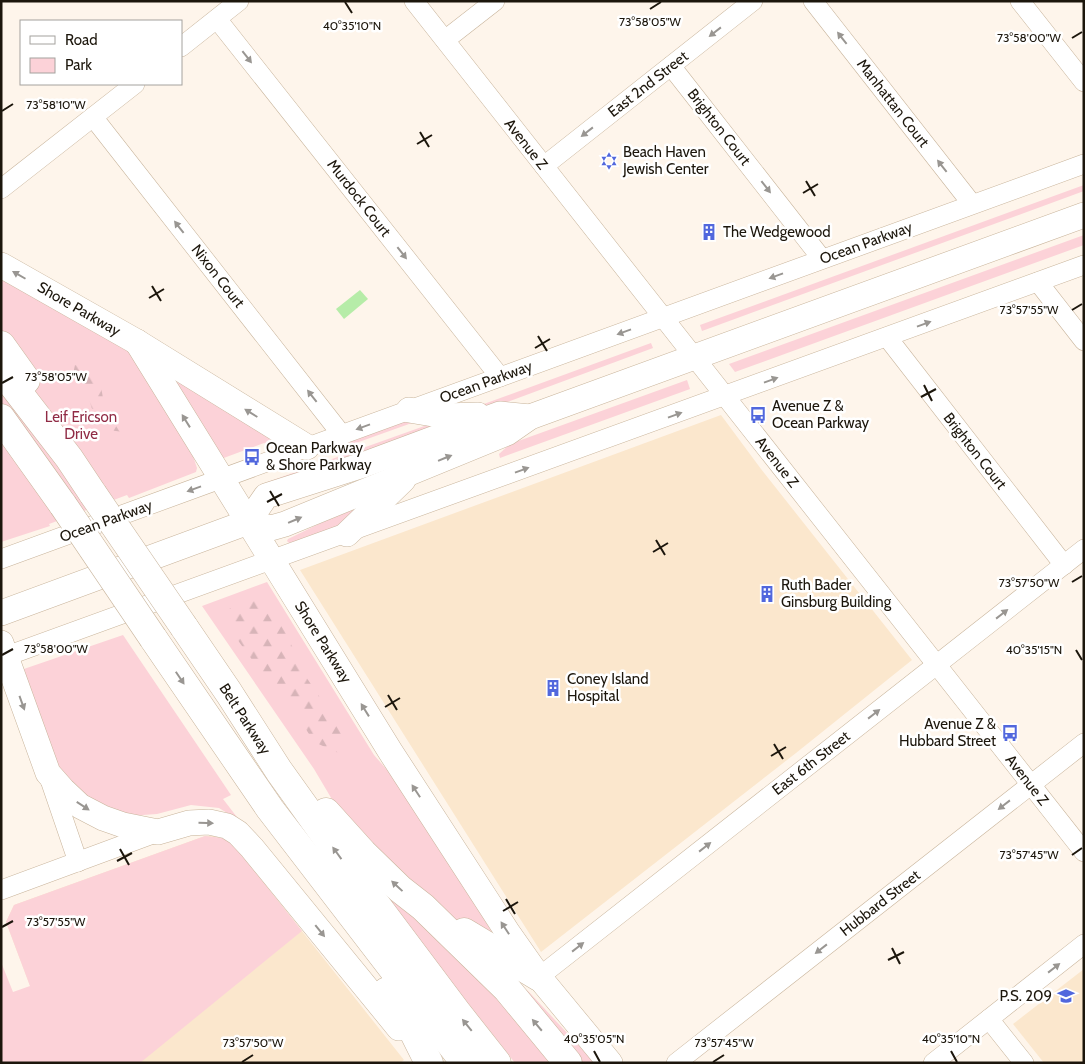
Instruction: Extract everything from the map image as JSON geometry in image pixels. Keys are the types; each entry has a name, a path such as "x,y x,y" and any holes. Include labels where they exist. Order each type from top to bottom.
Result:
{"highway":[{"path":"1,345 36,396 69,458"},
{"name":"Belt Parkway","path":"1,370 69,458 229,693 279,771 339,855 450,1004 497,1063"},
{"name":"Belt Parkway","path":"1,418 63,504 270,809 465,1063"},
{"path":"1,424 23,448"},
{"path":"229,693 264,727 326,811 357,846 507,989 568,1063"},
{"path":"270,809 316,891 408,1021 428,1063"},
{"path":"423,907 539,977"}],"main road":[{"path":"248,522 271,528 285,524 413,470 508,433 530,417 1084,215"},
{"name":"Shore Parkway","path":"1,265 138,342 396,760 508,933 539,977 610,1063"},
{"path":"138,342 307,447"},
{"path":"409,410 445,416 500,414 530,417"},
{"path":"1,614 248,522 266,496 363,465 500,414"},
{"path":"347,534 413,470"},
{"path":"3,652 48,772 62,790 80,806 103,818 123,825 158,832 189,823 209,822 227,826 238,833 428,1063"}],"street":[{"path":"182,46 239,1"},
{"name":"Avenue Z","path":"414,1 1084,852"},
{"path":"445,40 495,1"},
{"name":"East 2nd Street","path":"544,166 753,1"},
{"name":"Manhattan Court","path":"813,1 972,204"},
{"path":"1020,1 1084,82"},
{"name":"Murdock Court","path":"217,19 500,377"},
{"name":"Brighton Court","path":"671,66 822,259"},
{"path":"1,189 134,85"},
{"name":"Nixon Court","path":"93,117 342,435"},
{"name":"Ocean Parkway","path":"1,559 1084,164"},
{"path":"3,652 347,534 1084,265"},
{"path":"1038,282 1084,341"},
{"name":"Brighton Court","path":"887,337 1064,565"},
{"name":"East 6th Street","path":"539,977 1084,550"},
{"name":"Hubbard Street","path":"676,1063 1084,743"},
{"path":"48,772 78,862"},
{"path":"1,890 158,832"},
{"path":"934,1063 1084,944"},
{"path":"990,1019 1024,1063"}],"shaded area":[{"path":"360,290 368,299 344,319 336,309"},
{"path":"721,415 761,469 912,660 541,952 300,570"},
{"path":"205,836 214,836 233,844 404,1060 400,1063 59,1063 6,922 14,905"},
{"name":"P.S. 209","path":"1084,969 1084,1063 1044,1063 1013,1024"}],"green space":[{"path":"1084,185 1084,191 702,331 700,325"},
{"path":"1084,235 1084,245 735,372 729,364"},
{"name":"Leif Ericson Drive","path":"1,279 134,354 192,453 197,468 196,472 129,498 127,495 49,524 50,526 1,542"},
{"path":"651,343 653,348 494,407 470,409"},
{"path":"75,365 90,371 98,379 104,405 122,416 123,432 102,429 94,415 86,390 73,374"},
{"path":"172,380 185,385 281,441 272,445 264,443 221,459"},
{"path":"687,380 690,389 500,458 499,454 510,444"},
{"path":"405,419 423,419 342,448 334,444"},
{"path":"444,419 453,421 263,486 262,484"},
{"path":"364,502 343,524 299,541 289,543 287,541 288,539"},
{"path":"267,582 374,755 409,795 498,942 495,946 436,906 346,823 314,769 202,606"},
{"path":"260,594 280,614 300,668 342,730 343,755 314,742 292,707 258,668 221,617 239,602"},
{"path":"123,635 231,795 223,799 240,821 219,808 191,805 157,814 129,816 96,806 52,764 18,671"},
{"path":"205,836 223,838 233,844 302,931 140,1063 1,1063 1,962 13,992 30,986 6,922 14,905"},
{"path":"391,891 487,985 554,1063 515,1063 432,958 386,895"},
{"path":"484,953 529,992 595,1063 577,1063"}],"place":[{"name":"Beach Haven Jewish Center","path":"609,161"},
{"name":"The Wedgewood","path":"709,232"},
{"name":"Avenue Z & Ocean Parkway","path":"758,415"},
{"name":"Ocean Parkway & Shore Parkway","path":"252,457"},
{"name":"Ruth Bader Ginsburg Building","path":"767,594"},
{"name":"Coney Island Hospital","path":"553,688"},
{"name":"Avenue Z & Hubbard Street","path":"1010,733"},
{"name":"P.S. 209","path":"1066,996"}]}
